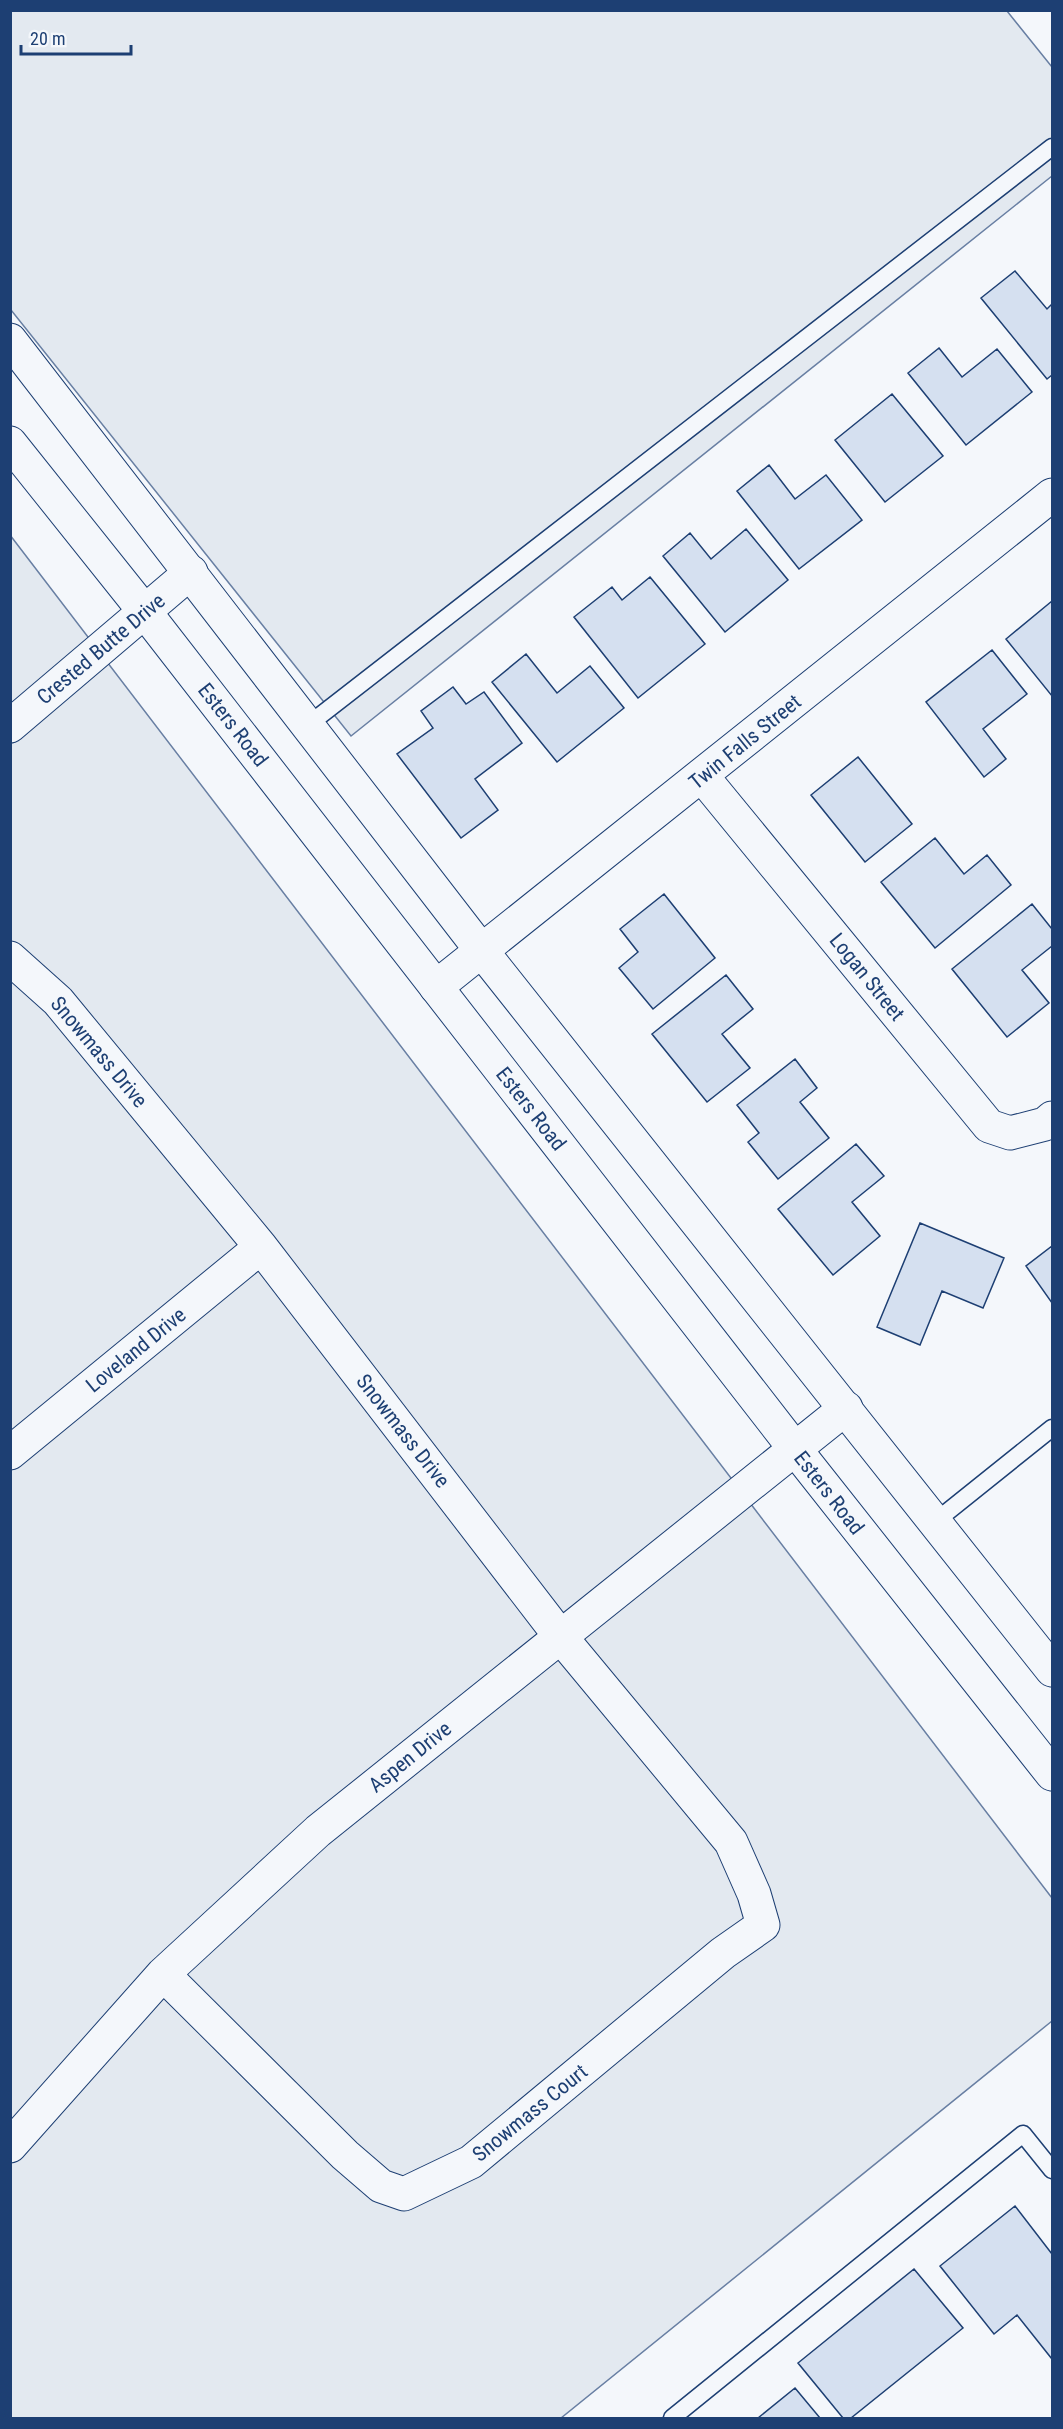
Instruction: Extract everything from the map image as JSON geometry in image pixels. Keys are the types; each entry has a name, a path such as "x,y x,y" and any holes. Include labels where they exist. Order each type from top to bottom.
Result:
{"street":[{"path":"10,340 481,950 1053,1670"},
{"name":"Esters Road","path":"10,443 145,612 795,1449 1053,1774"},
{"name":"Twin Falls Street","path":"436,987 1053,495"},
{"name":"Crested Butte Drive","path":"10,726 191,572"},
{"name":"Logan Street","path":"702,776 989,1126 1010,1133 1045,1124 1053,1118"},
{"name":"Snowmass Drive","path":"10,958 58,1001 261,1247 560,1636 731,1842 754,1894 763,1926"},
{"name":"Loveland Drive","path":"10,1453 261,1247"},
{"name":"Aspen Drive","path":"10,2146 163,1974 318,1831 846,1408"},
{"name":"Snowmass Court","path":"163,1974 345,2154 381,2186 404,2194 471,2162 723,1953 763,1926"}],"lane":[{"path":"308,725 1053,147"},
{"path":"936,1521 1053,1428"},
{"path":"672,2418 1023,2134 1053,2170"}],"shaded area":[{"path":"11,11 1007,11 1052,67 1052,176 351,736 11,310"},
{"path":"10,535 1052,1898 1052,2021 561,2418 11,2418"}],"building":[{"path":"1015,271 1047,309 1052,304 1052,375 1047,379 981,298"},
{"path":"939,348 962,377 997,349 1032,392 966,445 908,373"},
{"path":"892,394 943,456 885,502 835,440"},
{"path":"769,465 795,499 826,475 862,520 799,569 737,491"},
{"path":"746,529 788,580 725,632 663,556 690,533 711,559"},
{"path":"650,577 705,644 638,698 574,617 612,587 622,600"},
{"path":"1052,601 1052,696 1006,639"},
{"path":"992,650 1027,694 983,729 1006,759 984,777 926,702"},
{"path":"526,654 557,693 590,666 624,708 557,762 492,682"},
{"path":"453,687 466,704 484,692 522,743 475,779 498,810 461,838 397,754 433,728 421,711"},
{"path":"858,757 912,824 865,862 811,795"},
{"path":"935,838 964,874 987,855 1011,885 935,948 881,882"},
{"path":"664,894 715,958 653,1009 619,968 638,952 620,929"},
{"path":"1032,904 1052,929 1052,946 1022,970 1049,1003 1007,1037 952,969"},
{"path":"726,975 753,1009 722,1034 750,1068 707,1102 652,1034"},
{"path":"795,1059 817,1088 800,1102 829,1138 778,1179 748,1142 759,1133 737,1105"},
{"path":"856,1144 884,1176 852,1202 880,1236 833,1275 778,1209"},
{"path":"920,1223 1004,1258 983,1308 942,1291 920,1345 877,1327"},
{"path":"1052,1246 1052,1303 1026,1266"},
{"path":"1015,2206 1052,2254 1052,2359 1017,2315 994,2334 940,2266"},
{"path":"914,2269 963,2328 851,2418 843,2418 798,2363"},
{"path":"795,2388 820,2418 758,2418"}]}
